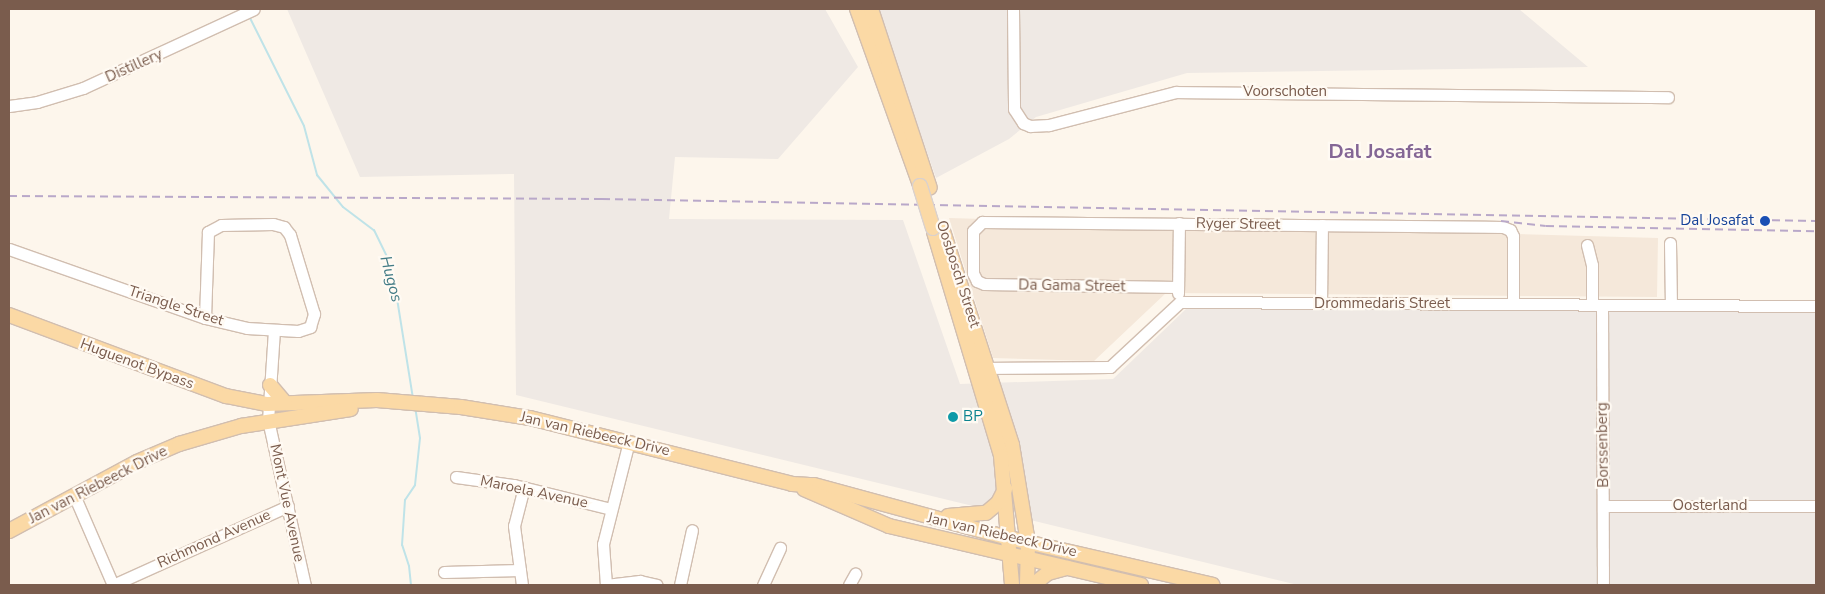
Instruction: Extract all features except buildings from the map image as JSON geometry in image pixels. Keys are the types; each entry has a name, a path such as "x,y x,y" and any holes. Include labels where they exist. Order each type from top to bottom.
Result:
{"main road":[{"name":"Oosbosch Street","path":"857,9 925,187"},
{"name":"Oosbosch Street","path":"871,9 938,228 989,368 1018,475 1028,542 1027,585"},
{"name":"Oosbosch Street","path":"938,228 973,369 1001,456 1005,489 1005,537 1012,585"},
{"name":"Huguenot Bypass","path":"9,315 210,391 267,404"},
{"path":"270,385 285,403"},
{"name":"Jan van Riebeeck Drive","path":"267,404 361,400 399,402 436,404 530,418 629,441 792,484 889,526 1141,585"},
{"name":"Jan van Riebeeck Drive","path":"9,531 74,495 179,444 268,420 399,402"},
{"name":"Jan van Riebeeck Drive","path":"792,484 814,485 897,510 1213,585"},
{"path":"897,510 979,516 992,510 1005,489"},
{"path":"1033,585 1048,574 1068,568"}],"street":[{"name":"Voorschoten","path":"1013,9 1014,109 1023,123 1030,126 1049,125 1176,92 1668,98"},
{"name":"Distillery","path":"9,106 37,102 83,88 250,11"},
{"name":"Ryger Street","path":"973,272 975,226 982,222 1504,228 1510,230 1513,236 1513,304"},
{"path":"973,369 1110,366 1180,302 1177,287 1180,223"},
{"name":"Triangle Street","path":"9,249 206,318 274,330 305,330 314,322 314,314 290,235 280,225 221,225 208,232 206,318"},
{"path":"1321,303 1322,225"},
{"path":"1670,243 1671,305"},
{"name":"Borssenberg","path":"1588,245 1597,304 1604,506 1603,585"},
{"name":"Da Gama Street","path":"973,272 977,281 984,284 1177,287"},
{"name":"Drommedaris Street","path":"1180,302 1816,305"},
{"path":"267,404 274,330"},
{"name":"Mont Vue Avenue","path":"267,404 268,420 305,585"},
{"path":"629,441 611,509 602,556 606,585 640,582 657,585"},
{"name":"Maroela Avenue","path":"456,477 524,487 611,509"},
{"path":"522,585 514,526 524,487"},
{"path":"74,495 113,585"},
{"name":"Richmond Avenue","path":"113,585 288,506"},
{"name":"Oosterland","path":"1604,506 1816,506"},
{"path":"680,585 692,530"},
{"path":"763,585 780,548"},
{"path":"444,572 520,570"},
{"path":"849,585 855,574"}],"shaded area":[{"path":"287,9 825,9 858,67 778,159 675,157 669,219 903,220 960,384 1113,379 1186,309 1816,308 1816,585 1298,585 516,395 514,174 360,177"},
{"path":"877,9 1519,9 1588,67 1187,73 1036,117 1009,139 936,178"},
{"path":"949,218 1658,238 1657,297 1166,293 1094,361 993,358"}],"waterway":[{"name":"Hugos","path":"249,16 304,126 317,175 343,207 374,230 387,257 395,286 413,398"},
{"name":"Hugos","path":"411,585 409,566 402,545 405,500 415,485 420,438 415,408"}],"railway":[{"path":"9,196 602,199 1816,221"},
{"path":"1501,221 1546,226 1816,231"}],"place":[{"name":"Dal Josafat","path":"1765,221"},
{"name":"BP","path":"953,417"}],"district":[{"name":"Dal Josafat","path":"1380,151"}]}
